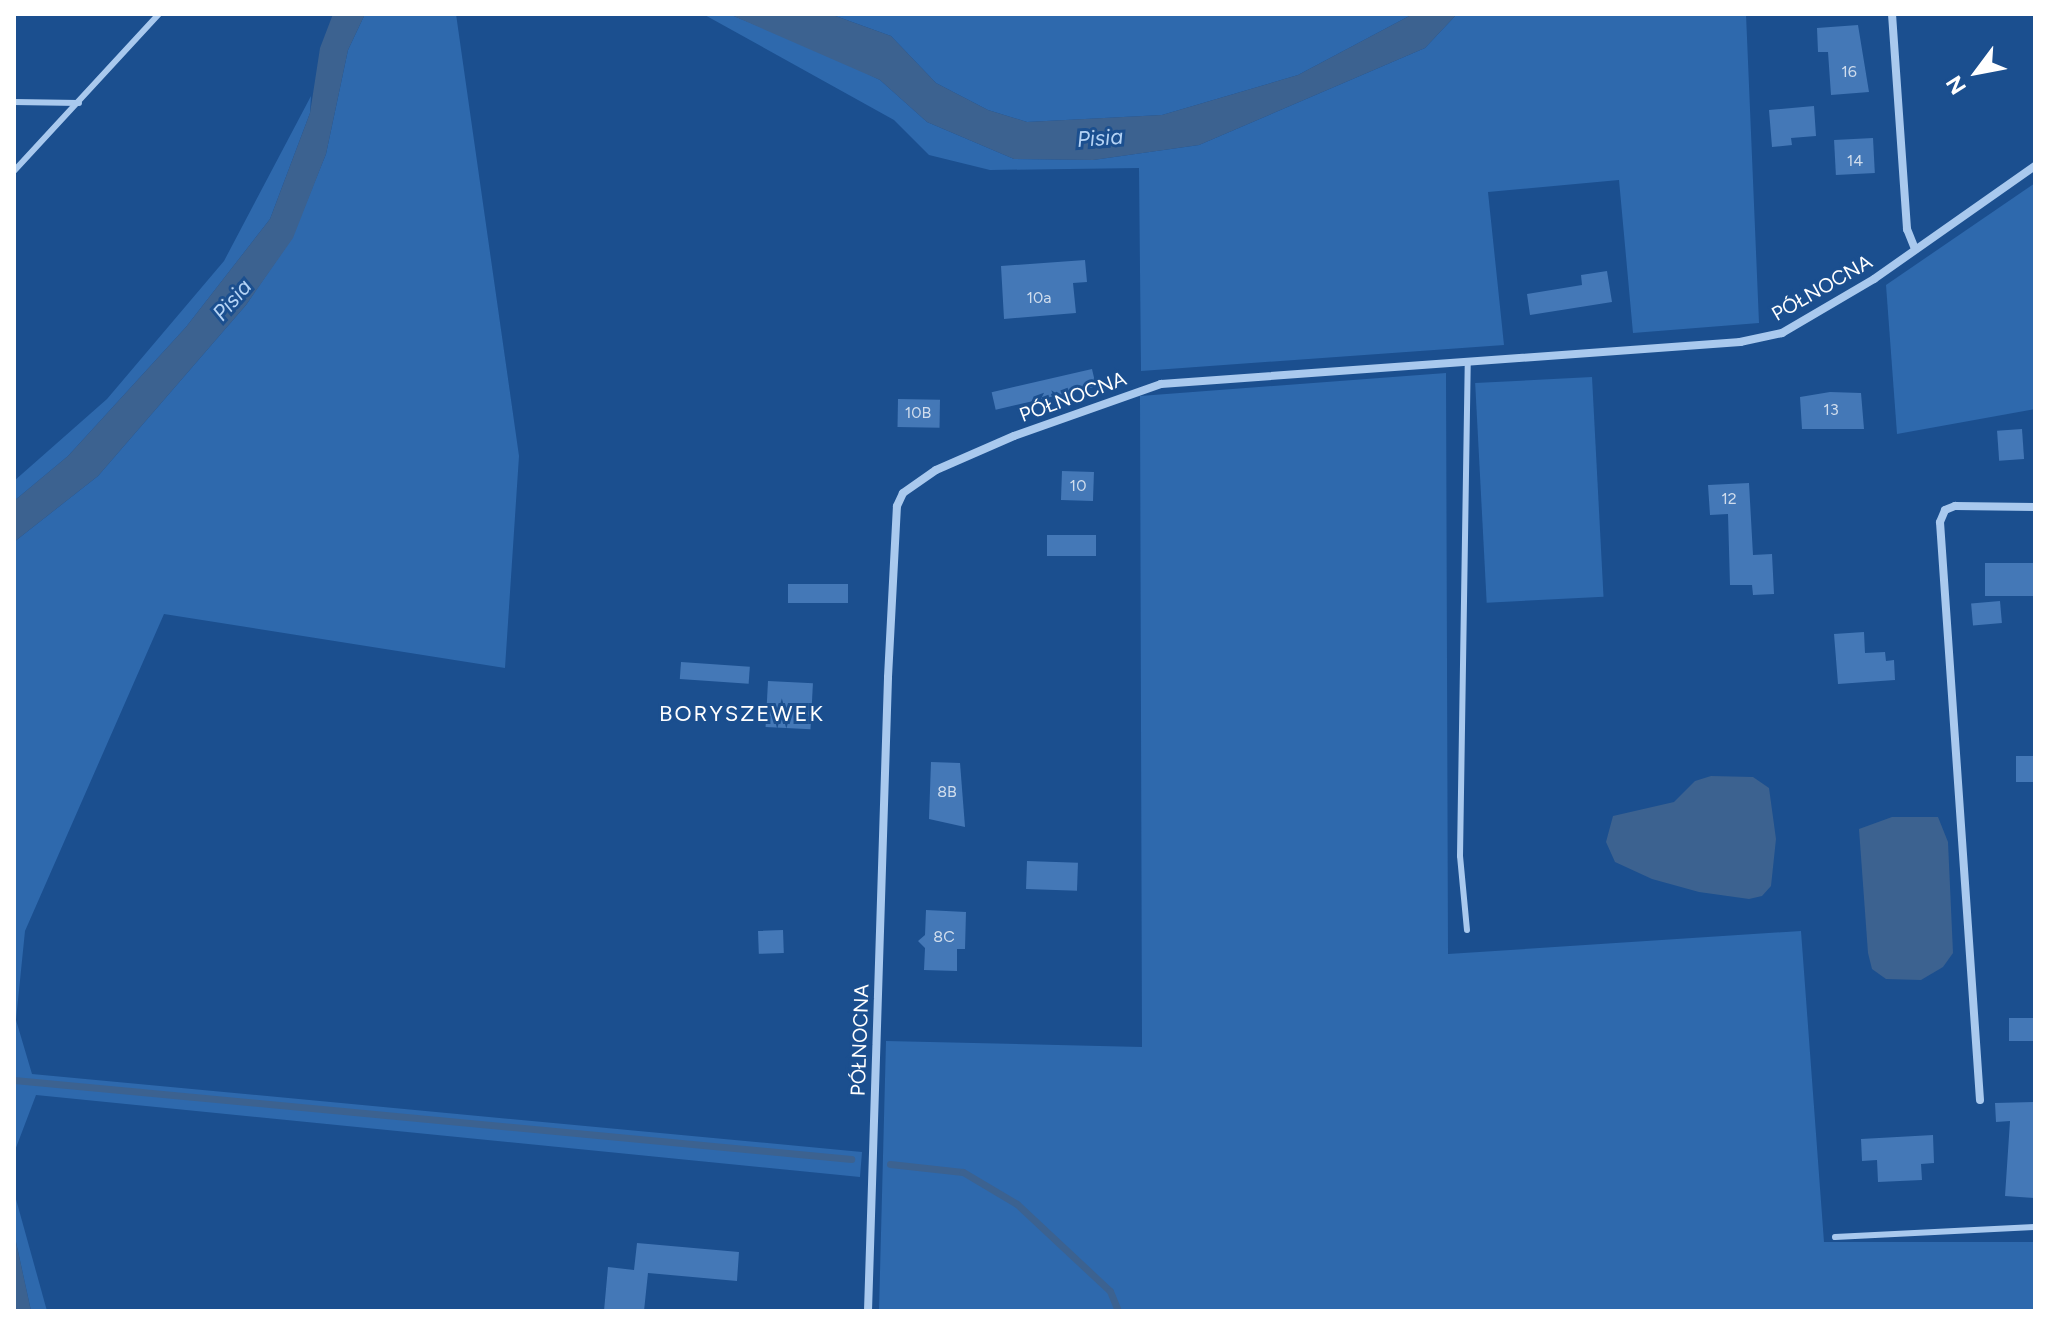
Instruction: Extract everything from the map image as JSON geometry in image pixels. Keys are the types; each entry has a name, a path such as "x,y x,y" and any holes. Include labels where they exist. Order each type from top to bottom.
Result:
{"street":[{"path":"1892,14 1907,229 1915,249"},
{"name":"PÓŁNOCNA","path":"868,1311 888,677 897,506 903,493 936,470 1001,442 1161,384 1740,342 1782,333 1915,249 2035,166"},
{"path":"1980,1100 1940,522 1945,510 1955,506 2035,507"}],"lane":[{"path":"14,171 159,14"},
{"path":"14,102 79,103"},
{"path":"1467,930 1460,856 1468,362"},
{"path":"1835,1237 2035,1227"}],"shaded area":[{"path":"365,14 456,14 519,456 505,668 164,614 25,931 16,1020 32,1074 862,1152 860,1177 36,1095 14,1153 14,542 98,476 246,305 292,238 326,154 348,50"},
{"path":"703,14 729,14 833,57 880,80 927,122 1014,159 1093,160 1199,145 1425,48 1457,14 1746,14 1759,323 1633,333 1619,180 1488,192 1504,345 1141,371 1139,168 990,170 929,155 894,120"},
{"path":"830,14 1413,14 1298,75 1162,115 1027,122 988,110 936,83 891,36"},
{"path":"311,96 310,113 270,219 186,327 68,456 14,501 14,481 107,399 224,261"},
{"path":"2035,183 2035,409 1897,434 1886,285"},
{"path":"1446,373 1448,954 1801,931 1824,1242 2035,1242 2035,1311 879,1311 886,1041 1142,1047 1140,396"},
{"path":"1592,377 1604,597 1487,603 1475,383"},
{"path":"14,1192 47,1311 31,1311 14,1233"}],"water":[{"name":"Pisia","path":"333,14 365,14 348,50 326,154 293,238 246,305 98,476 14,542 14,501 68,456 186,327 270,219 310,113 320,48"},
{"name":"Pisia","path":"729,14 830,14 891,36 936,83 988,110 1027,122 1162,115 1298,75 1413,14 1457,14 1425,48 1199,145 1093,160 1014,159 927,122 880,80"},
{"path":"1711,776 1753,777 1769,788 1776,839 1771,886 1762,896 1749,899 1699,892 1652,879 1615,862 1606,842 1613,816 1674,802 1695,781"},
{"path":"1892,817 1938,817 1948,842 1953,953 1943,967 1921,980 1886,979 1872,969 1868,953 1859,829"},
{"path":"14,1233 28,1297 31,1311 14,1311"}],"building":[{"path":"1858,25 1869,92 1831,95 1828,52 1818,52 1817,28"},
{"path":"1814,106 1816,136 1791,138 1792,145 1772,147 1769,110"},
{"path":"1873,138 1875,173 1836,175 1834,140"},
{"path":"1085,260 1087,282 1073,283 1076,313 1004,319 1001,266"},
{"path":"1607,271 1612,302 1530,315 1527,294 1582,285 1581,275"},
{"path":"1092,369 1096,387 996,410 992,392"},
{"path":"1830,392 1861,393 1864,429 1802,429 1800,397"},
{"path":"898,399 940,400 940,428 898,427"},
{"path":"2022,429 2024,459 1999,461 1997,431"},
{"path":"1062,471 1094,472 1093,501 1061,500"},
{"path":"1749,483 1753,555 1772,554 1774,594 1753,595 1752,585 1730,585 1728,514 1710,515 1708,485"},
{"path":"1047,535 1096,535 1096,556 1047,556"},
{"path":"1985,563 2035,563 2035,596 1985,596"},
{"path":"788,584 848,584 848,603 788,603"},
{"path":"2000,601 2002,623 1973,625 1971,604"},
{"path":"1864,632 1865,653 1885,652 1886,661 1894,660 1895,680 1838,684 1834,634"},
{"path":"681,662 750,667 749,684 680,679"},
{"path":"768,681 813,683 811,729 766,727"},
{"path":"2016,756 2035,756 2035,782 2016,782"},
{"path":"931,762 960,763 965,827 929,819"},
{"path":"1027,861 1078,863 1077,891 1026,889"},
{"path":"926,910 966,912 965,949 957,949 957,971 924,970 925,948 918,941 925,935"},
{"path":"783,930 784,953 759,954 758,931"},
{"path":"2009,1018 2035,1018 2035,1041 2009,1041"},
{"path":"2034,1102 2035,1198 2005,1196 2010,1121 1996,1122 1995,1103"},
{"path":"1933,1135 1934,1163 1921,1164 1922,1180 1878,1182 1877,1160 1862,1161 1861,1139"},
{"path":"637,1243 739,1252 737,1281 648,1273 644,1311 604,1311 608,1267 634,1270"}],"waterway":[{"path":"14,1080 851,1159"},
{"path":"890,1164 963,1172 1017,1204 1110,1291 1118,1311"}],"district":[{"name":"BORYSZEWEK","path":"742,714"}]}
